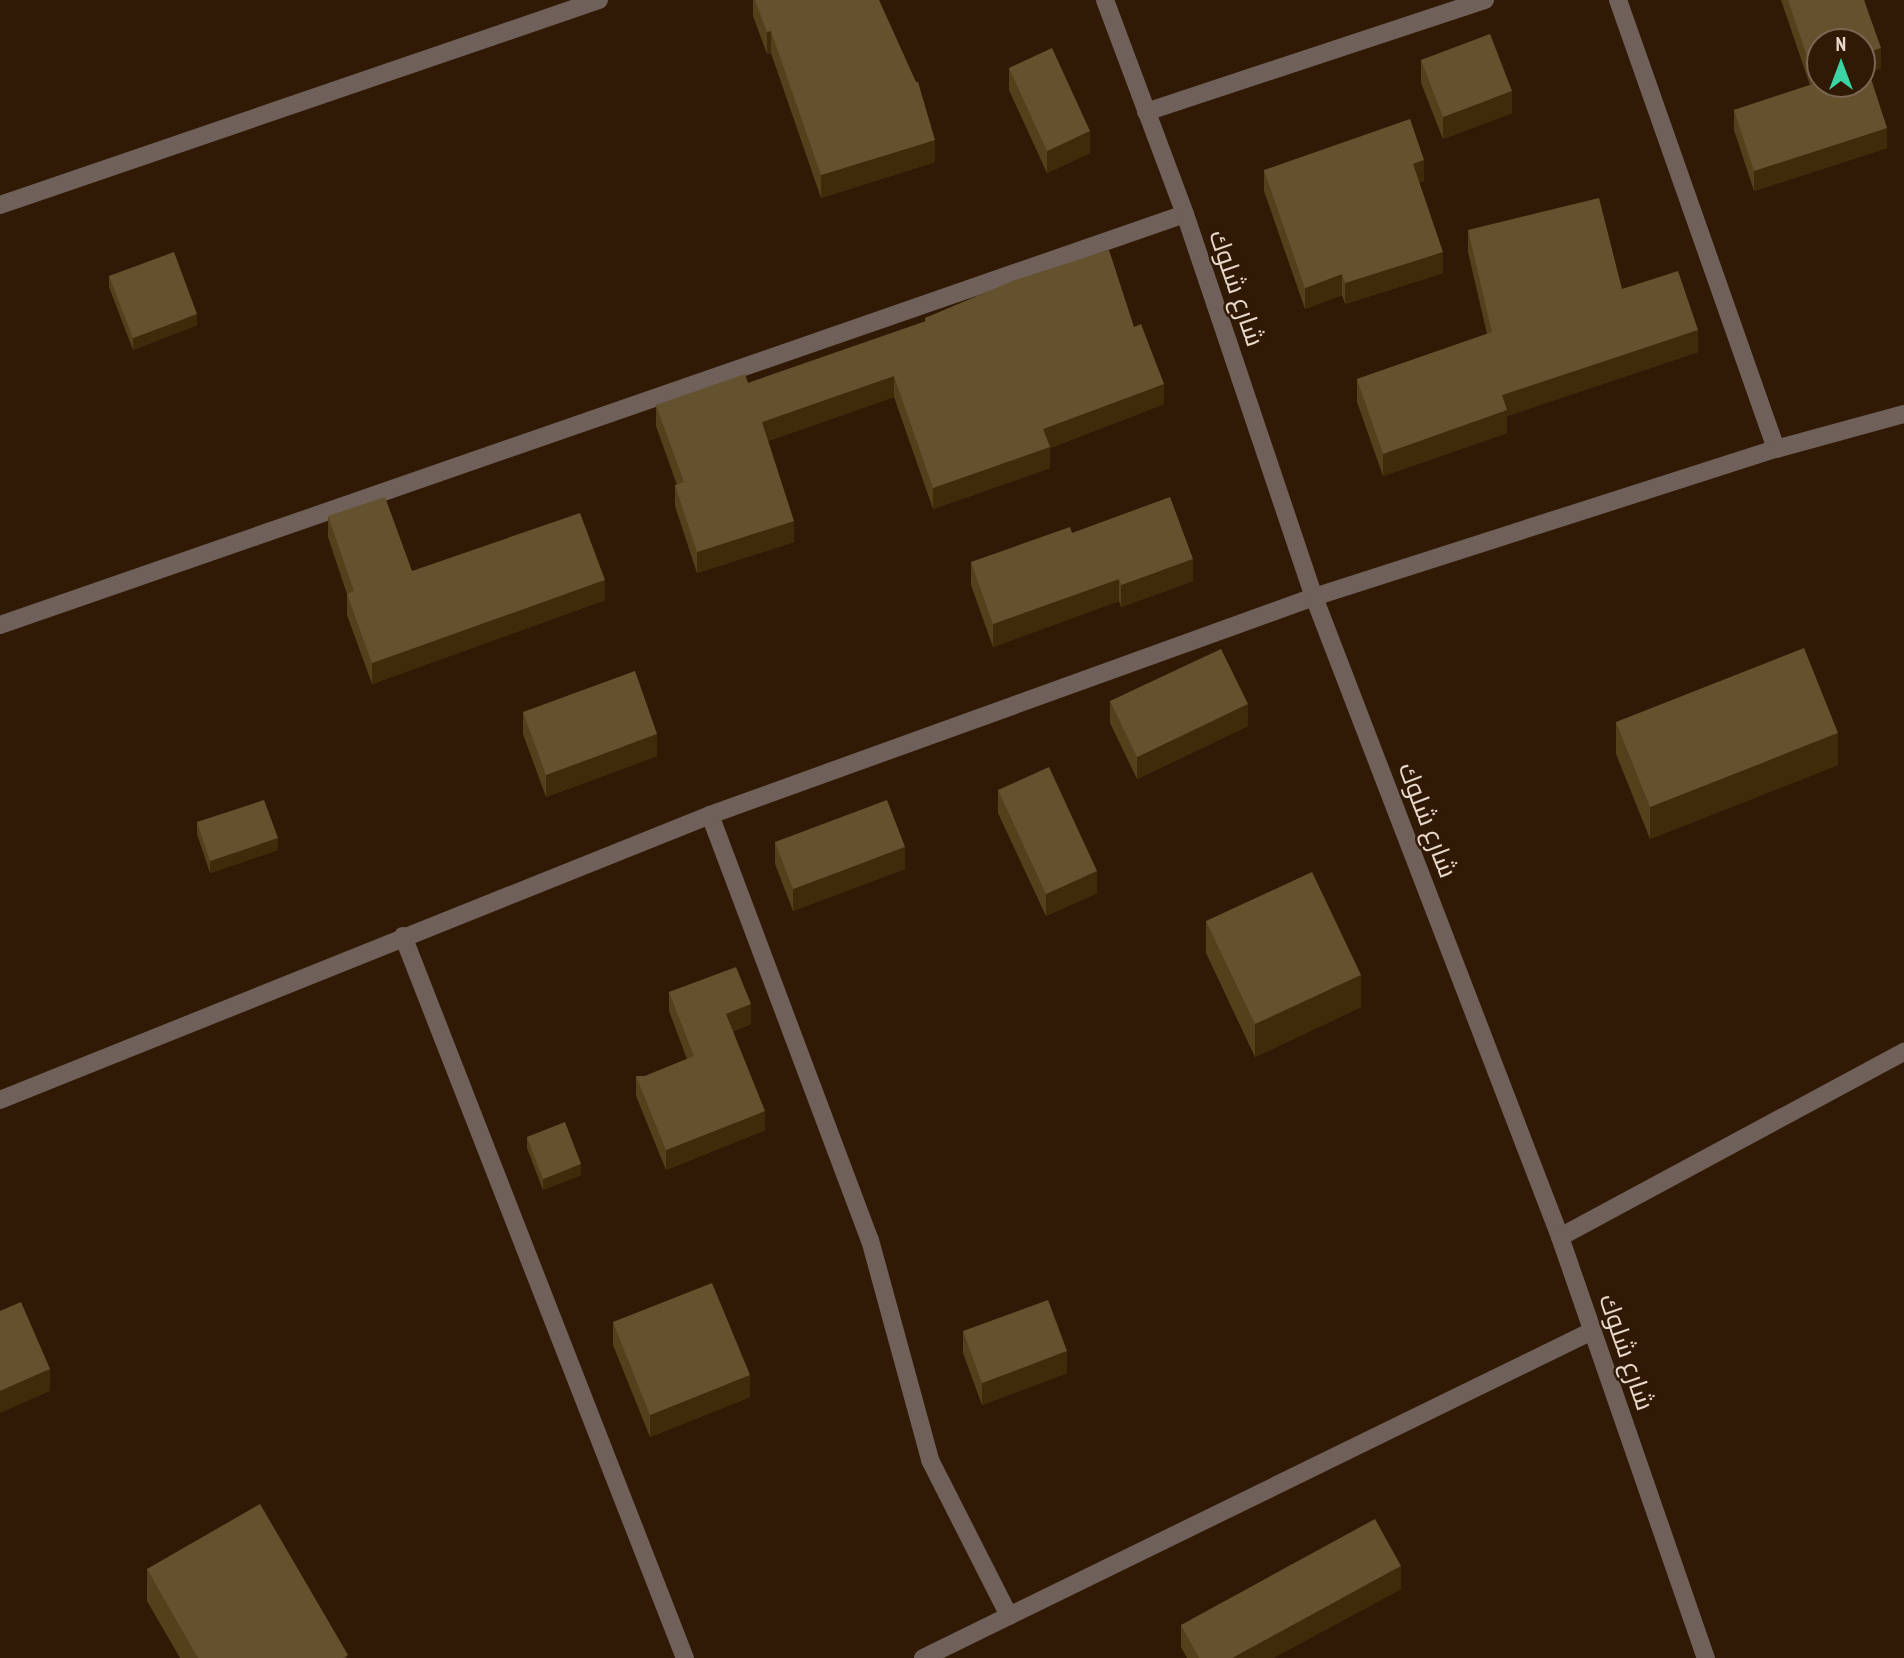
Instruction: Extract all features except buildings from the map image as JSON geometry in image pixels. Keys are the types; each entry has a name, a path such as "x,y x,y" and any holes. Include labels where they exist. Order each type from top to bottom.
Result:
{"street":[{"path":"0,205 599,0"},
{"name":"شارع شلوك","path":"1105,0 1185,214 1314,597 1560,1237 1706,1658"},
{"path":"1146,112 1485,0"},
{"path":"1618,0 1776,449"},
{"path":"0,625 1185,214"},
{"path":"0,1100 710,815 1314,597 1776,449 1904,414"},
{"path":"710,815 870,1240 930,1460 1009,1616"},
{"path":"403,936 685,1658"},
{"path":"1560,1237 1904,1052"},
{"path":"923,1658 1592,1331"}]}
